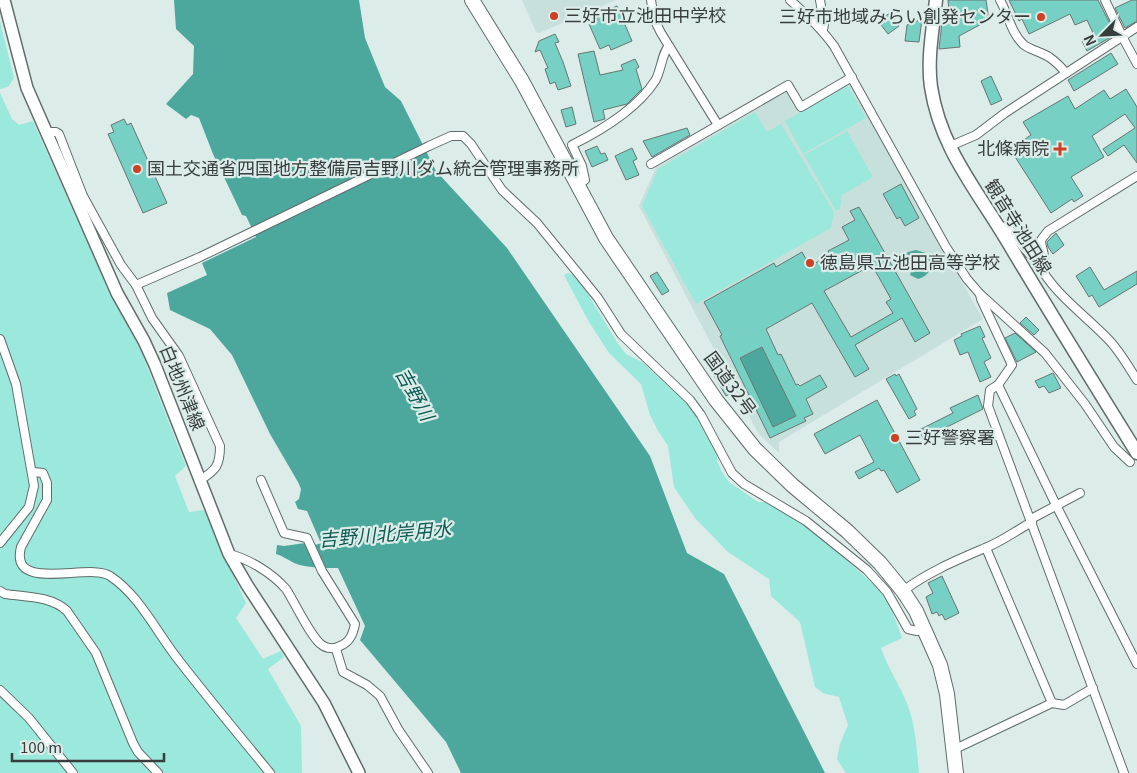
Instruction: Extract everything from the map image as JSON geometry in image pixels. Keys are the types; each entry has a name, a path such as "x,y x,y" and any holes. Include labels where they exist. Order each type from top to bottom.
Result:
{"highway":[{"name":"国道32号","path":"472,0 522,81 606,238 716,400 749,442 792,485 847,531 880,563 903,591 916,611 940,666 947,694 956,773"}],"main road":[{"name":"白地州津線","path":"4,0 27,88 117,293 155,365 229,554 324,703 358,773"},
{"name":"観音寺池田線","path":"936,0 930,55 931,87 948,146 964,175 999,228 1134,457"}],"street":[{"path":"651,0 654,19 668,46 718,125"},
{"path":"790,0 823,30 834,46 946,247 967,279 980,294 1045,353 1085,404 1114,447 1134,457"},
{"path":"820,0 824,24 823,30"},
{"path":"1000,0 1010,25 1024,45 1048,56 1066,73"},
{"path":"1105,0 1137,64"},
{"path":"948,146 976,135 1005,113 1137,27"},
{"path":"578,185 585,180 582,166 572,145 590,136 640,99 656,80 665,49 668,46"},
{"path":"652,164 788,85 801,107 852,77"},
{"path":"45,132 56,132 59,134 83,196 121,265 136,286 152,318 179,356 220,446 220,462 211,473 199,481"},
{"path":"136,286 451,136 458,135 466,138 502,190 537,223 598,298 621,334 690,400 702,415 732,472 744,484 806,521 867,570 887,592 908,629 917,631 925,629"},
{"path":"1038,263 1044,260 1045,254 1041,248 1041,240 1048,231 1137,176"},
{"path":"999,228 1007,226 1057,289 1110,340 1137,380"},
{"path":"980,294 1012,365 998,385 990,390 988,406 1032,520 1124,773"},
{"path":"0,339 16,384 34,486 29,507 0,543"},
{"path":"998,385 1056,506 1137,664"},
{"path":"33,472 43,473 46,477 47,500 21,547 19,554 26,568 34,573 46,574 98,571 109,574 139,604 176,658 270,773"},
{"path":"229,554 243,558 286,588 319,644 336,649 352,636 355,624 322,571 307,538 284,533 261,480"},
{"path":"903,591 944,566 986,548 1080,493"},
{"path":"986,548 1052,703"},
{"path":"0,591 5,594 50,600 67,611 96,653 138,752 158,773"},
{"path":"336,649 344,672 367,685 380,696 398,729 428,773"},
{"path":"953,750 1052,703 1064,705 1093,688"},
{"path":"0,690 29,718 73,773"}],"shaded area":[{"name":"三好市立池田中学校","path":"522,0 616,0 539,33 536,32"},
{"path":"0,21 14,78 8,87 0,89"},
{"name":"徳島県立池田高等学校","path":"849,82 983,319 779,442 779,453 758,433 639,206 656,167 786,91 798,112"},
{"path":"848,86 866,118 803,154 785,121"},
{"path":"0,93 12,119 19,125 33,121 106,285 141,351 186,466 175,476 189,512 204,510 246,603 236,618 263,659 281,651 284,657 268,669 301,726 302,773 0,773"},
{"path":"755,112 767,132 781,124 834,212 831,228 696,304 642,206 658,169"},
{"path":"847,131 873,177 842,195 840,209 836,211 804,155"},
{"path":"568,273 573,275 586,291 626,354 642,362 683,400 702,423 717,455 717,461 722,472 729,482 758,502 767,502 808,526 880,590 892,610 902,638 881,648 887,664 904,695 910,712 915,734 919,773 846,773 837,759 840,744 848,725 839,697 823,693 815,687 800,622 771,596 769,579 728,552 695,518 674,487 668,446 650,415 641,384 609,353 589,322 564,275"}],"water":[{"path":"174,0 359,0 365,38 385,87 401,101 436,171 507,248 650,456 687,553 724,574 825,773 461,773 446,742 360,640 365,626 338,568 304,566 276,554 277,545 305,543 307,547 326,542 324,539 320,541 307,511 298,509 295,502 299,499 301,489 298,482 270,434 232,355 210,329 170,310 167,293 207,275 202,263 256,237 246,216 242,215 213,154 199,118 191,115 186,119 166,104 193,74 194,46 176,29"},
{"path":"916,250 926,253 931,265 929,272 918,279 910,275 912,269 909,265 905,264 903,258 908,252"},
{"path":"762,347 796,416 773,427 740,358"}],"building":[{"path":"948,0 986,0 989,20 959,36 960,47 939,49 943,13 949,12"},
{"path":"1009,0 1098,0 1114,32 1111,37 1087,51 1082,41 1094,35 1087,20 1075,25 1070,14 1029,34 1022,19 1019,21"},
{"path":"1132,0 1137,0 1137,21 1125,28 1115,8"},
{"path":"617,6 632,41 611,50 609,45 600,49 589,24 598,20 596,15"},
{"path":"890,13 899,26 888,34 878,21"},
{"path":"922,19 919,42 905,41 907,25"},
{"path":"555,34 559,42 555,43 571,86 558,90 555,82 550,84 545,69 548,68 540,50 535,52 539,41"},
{"path":"594,51 600,75 623,70 621,65 635,59 639,67 636,69 642,89 627,104 603,110 605,119 594,122 578,54"},
{"path":"1111,53 1118,64 1074,91 1068,80"},
{"path":"991,76 1002,100 991,105 981,81"},
{"path":"1126,89 1137,107 1137,163 1124,145 1108,156 1103,149 1135,128 1125,114 1092,136 1104,157 1071,177 1083,196 1074,202 1072,199 1051,213 1010,149 1031,135 1023,122 1068,96 1075,109 1104,90 1110,99"},
{"path":"572,107 576,124 566,127 561,110"},
{"name":"国土交通省四国地方整備局吉野川ダム統合管理事務所","path":"124,119 127,125 131,123 167,203 143,213 108,134 114,132 111,125"},
{"path":"687,128 690,135 652,157 643,141"},
{"path":"597,146 601,154 605,153 608,160 592,167 585,151"},
{"path":"632,148 637,159 633,161 639,175 626,180 615,156"},
{"path":"901,184 919,218 905,226 900,217 897,219 883,194"},
{"path":"859,207 930,333 915,342 902,318 855,345 869,369 855,377 812,303 766,329 778,355 781,354 796,385 800,386 820,375 827,387 806,399 813,414 804,418 806,421 770,438 720,336 722,335 704,302 774,263 776,267 802,252 810,266 830,255 828,251 849,240 842,227 855,220 850,211","holes":["872,265 891,299 886,302 893,313 851,337 824,291","762,347 796,416 773,427 740,358"]},
{"path":"1056,233 1064,245 1053,254 1047,242"},
{"path":"1090,267 1104,290 1137,271 1137,284 1099,307 1092,295 1089,297 1076,276"},
{"path":"657,272 669,291 662,295 650,276"},
{"path":"1026,317 1039,330 1034,335 1020,323"},
{"path":"980,326 985,337 982,338 991,358 984,362 991,377 980,382 968,352 960,355 954,340 962,336 961,334"},
{"path":"1015,333 1036,352 1017,362 1005,338"},
{"path":"720,370 733,392 726,396 713,374"},
{"path":"1053,373 1061,388 1049,393 1044,386 1039,388 1035,381"},
{"path":"895,374 896,376 899,374 917,409 914,411 916,415 909,419 886,379"},
{"path":"978,395 983,409 923,439 919,430 953,413 950,408"},
{"path":"877,400 920,480 897,493 884,470 881,471 879,468 859,479 855,472 874,462 860,435 825,454 814,434"},
{"path":"942,576 959,613 945,620 942,614 939,616 937,612 932,614 926,597 933,593 928,583"}],"place":[{"name":"三好市立池田中学校","path":"554,16"},
{"name":"三好市地域みらい創発センター","path":"1041,17"},
{"name":"北條病院","path":"1060,149"},
{"name":"国土交通省四国地方整備局吉野川ダム統合管理事務所","path":"137,169"},
{"name":"徳島県立池田高等学校","path":"810,263"},
{"name":"三好警察署","path":"895,438"}],"water label":[{"name":"吉野川","path":"415,394"},
{"name":"吉野川北岸用水","path":"385,534"}]}
